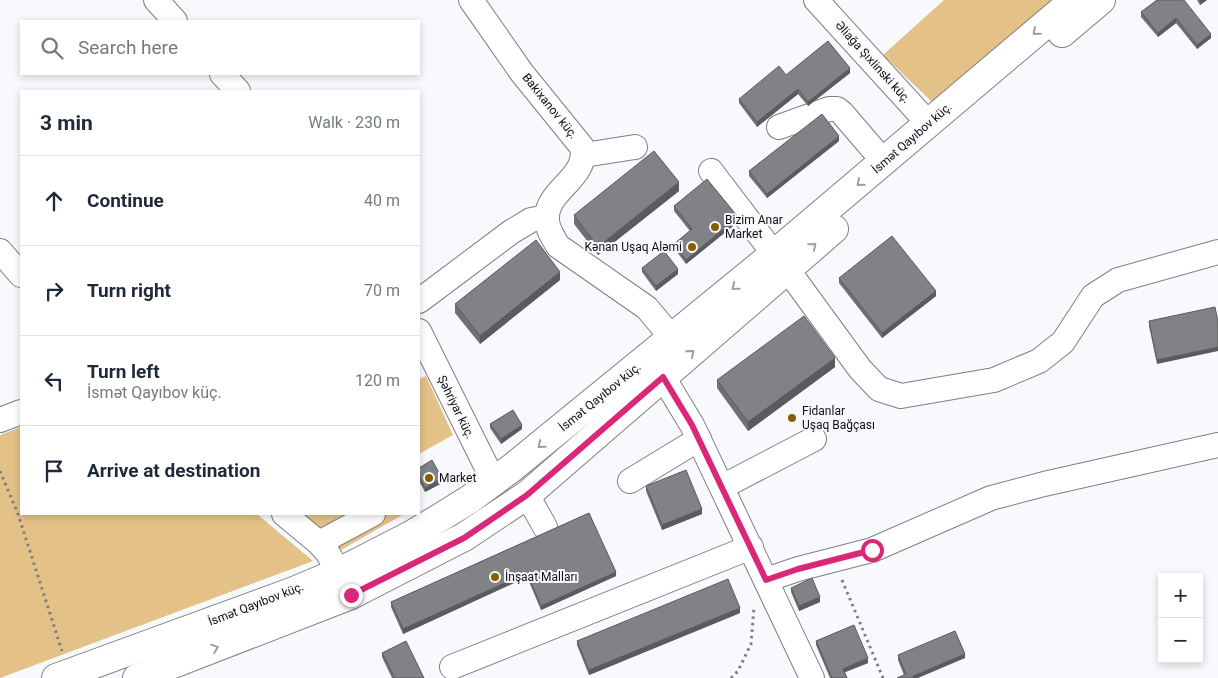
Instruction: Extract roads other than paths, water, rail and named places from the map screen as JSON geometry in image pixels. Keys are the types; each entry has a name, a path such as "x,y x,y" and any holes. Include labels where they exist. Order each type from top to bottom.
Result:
{"main road":[{"name":"İsmət Qayıbov küç.","path":"137,678 181,670 351,595 464,538 527,495 663,377 884,162 1074,0"},
{"name":"İsmət Qayıbov küç.","path":"63,676 294,591 339,572 411,535 470,499 494,482 672,338 780,262 1101,0"}],"street":[{"path":"156,0 174,20"},
{"name":"Bakixanov küç.","path":"471,0 522,73 576,137 584,155"},
{"name":"Əliağa Şıxlinski küç.","path":"816,0 929,124"},
{"path":"223,75 237,90"},
{"path":"780,127 829,109 837,109 884,162"},
{"path":"635,146 584,155 578,170 552,202 546,217 550,232 558,246 646,308 672,338"},
{"path":"711,170 860,369 880,389 901,396 994,380 1039,361 1063,342 1093,296 1118,280 1218,252"},
{"path":"420,300 511,232 531,220 546,217"},
{"path":"0,251 20,274"},
{"name":"Şəhriyar küç.","path":"420,333 494,482"},
{"path":"663,377 699,440 812,678"},
{"path":"0,420 20,412"},
{"path":"722,487 814,439"},
{"path":"630,481 699,440"},
{"path":"766,580 783,573 887,544 955,512 991,498 1044,484 1218,445"},
{"path":"527,495 545,527"},
{"path":"285,515 319,543 339,572"},
{"path":"319,543 370,515"},
{"path":"452,667 751,547"}],"place":[{"name":"Bizim Anar Market","path":"715,227"},
{"name":"Kənan Uşaq Aləmi","path":"692,247"},
{"name":"Fidanlar Uşaq Bağçası","path":"792,418"},
{"name":"Market","path":"429,478"},
{"name":"İnşaat Malları","path":"495,577"}]}
